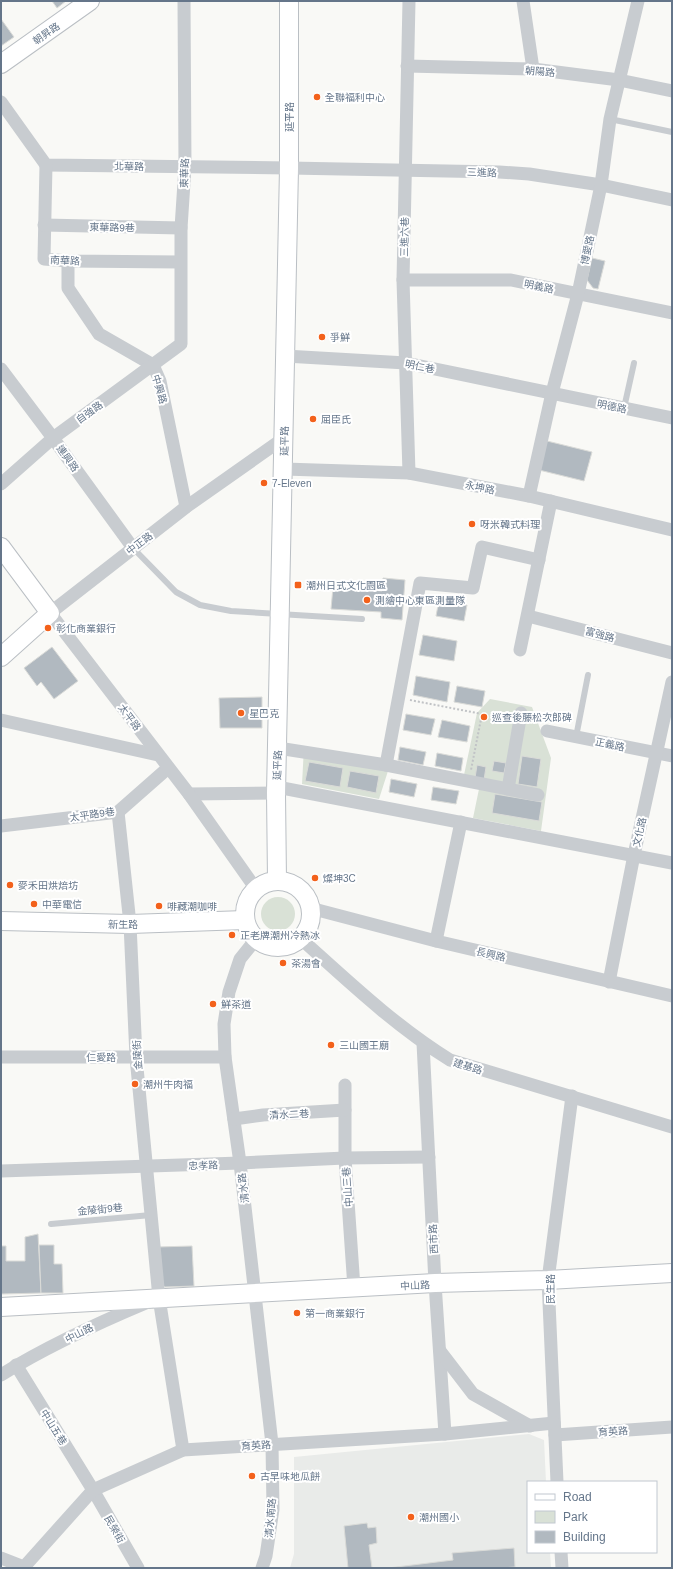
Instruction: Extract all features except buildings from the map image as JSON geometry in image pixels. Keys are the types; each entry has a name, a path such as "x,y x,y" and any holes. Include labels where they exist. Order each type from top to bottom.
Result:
{"main road":[{"name":"朝昇路","path":"1,64 90,1"},
{"name":"延平路","path":"277,881 277,790 289,168 289,1"},
{"name":"太平路","path":"1,547 50,613"},
{"name":"中正路","path":"1,657 50,613"},
{"path":"277,881 294,885 307,899 310,908 310,919 306,930 300,938 292,944 283,946 264,944 256,939 249,930 245,920 245,910 248,900 256,889 268,882 277,881"},
{"name":"新生路","path":"1,921 130,924 245,920"},
{"name":"中山路","path":"1,1307 435,1283 548,1280 672,1273"}],"street":[{"name":"東華路","path":"181,344 180,262 185,167 184,1"},
{"name":"三進六巷","path":"409,1 404,170 403,280 409,473"},
{"path":"523,1 533,69"},
{"name":"博愛路","path":"529,496 552,394 578,294 600,185 610,120 638,1"},
{"name":"朝陽路","path":"407,66 533,69 620,80 672,91"},
{"path":"1,102 46,165"},
{"name":"北華路","path":"46,165 289,168"},
{"name":"南華路","path":"46,165 44,259 68,261 180,262"},
{"name":"三進路","path":"289,168 499,172 529,174 600,185 672,200"},
{"name":"東華路9巷","path":"44,225 181,228"},
{"name":"中興路","path":"68,261 68,288 99,334 153,365 160,381 186,507"},
{"name":"明義路","path":"403,280 510,280 672,313"},
{"name":"自強路","path":"1,484 54,438 181,344"},
{"name":"明仁巷","path":"286,356 406,363 552,394"},
{"name":"連興路","path":"3,374 54,438 133,548"},
{"name":"明德路","path":"552,394 672,418"},
{"name":"中正路","path":"50,613 186,507 284,438"},
{"name":"永坤路","path":"284,469 409,473 529,496 672,530"},
{"path":"520,650 551,501"},
{"path":"386,765 420,584 473,588 482,547 539,560"},
{"name":"太平路","path":"50,613 189,794 256,889"},
{"name":"富強路","path":"528,616 672,653"},
{"name":"文化路","path":"609,982 634,854 672,682"},
{"path":"508,789 521,713"},
{"path":"1,720 158,755"},
{"name":"正義路","path":"547,731 672,756"},
{"path":"278,748 386,765 538,795"},
{"name":"太平路9巷","path":"1,826 118,812 168,768"},
{"path":"189,794 277,790 461,822 634,854 672,863"},
{"name":"金陵街","path":"118,812 130,924 136,1057 148,1167 159,1298 183,1450"},
{"path":"436,941 461,822"},
{"name":"長興路","path":"310,908 436,941 672,996"},
{"name":"建基路","path":"300,938 360,991 423,1043 450,1060 672,1127"},
{"name":"清水路","path":"256,939 240,959 229,992 224,1024 225,1057 256,1294 272,1444"},
{"name":"西市路","path":"423,1043 435,1283 445,1434"},
{"name":"仁愛路","path":"1,1057 225,1057"},
{"name":"中山三巷","path":"345,1085 345,1158 354,1288"},
{"name":"民生路","path":"557,1481 548,1280 572,1096"},
{"name":"清水二巷","path":"234,1119 263,1115 345,1110"},
{"name":"忠孝路","path":"1,1171 240,1164 345,1158 429,1157"},
{"name":"中山路","path":"1,1375 16,1365 101,1322 159,1298"},
{"path":"440,1350 473,1394 530,1426"},
{"name":"中山五巷","path":"16,1365 93,1490"},
{"name":"育英路","path":"1,1558 24,1567 93,1490 183,1450 445,1434 530,1426 555,1429 672,1426"},
{"name":"清水南路","path":"262,1568 266,1556 273,1509 272,1444"},
{"name":"民榮街","path":"93,1490 138,1568"},
{"path":"561,1553 562,1568"}],"lane":[{"path":"610,120 672,132"},
{"path":"624,408 634,363"},
{"path":"133,548 176,592 200,605 231,611 362,619"},
{"path":"576,737 588,675"},
{"name":"金陵街9巷","path":"50,1224 151,1215"}],"path":[{"path":"399,698 482,714 469,781"}],"shaded area":[{"name":"潮州國小","path":"529,1434 544,1440 546,1481 527,1481 527,1553 550,1553 551,1568 290,1568 294,1554 294,1457"}],"green space":[{"path":"490,699 532,707 551,758 541,831 473,818 479,789 388,771 379,799 302,784 304,747 464,775 477,713"},
{"path":"275,897 281,897 285,898 292,904 295,914 294,921 288,928 281,931 275,931 271,930 264,924 261,917 261,911 262,907 268,900"}],"place":[{"name":"全聯福利中心","path":"317,97"},
{"name":"爭鮮","path":"322,337"},
{"name":"屈臣氏","path":"313,419"},
{"name":"7-Eleven","path":"264,483"},
{"name":"呀米韓式料理","path":"472,524"},
{"name":"潮州日式文化園區","path":"298,585"},
{"name":"測繪中心東區測量隊","path":"367,600"},
{"name":"彰化商業銀行","path":"48,628"},
{"name":"星巴克","path":"241,713"},
{"name":"巡查後藤松次郎碑","path":"484,717"},
{"name":"燦坤3C","path":"315,878"},
{"name":"麥禾田烘焙坊","path":"10,885"},
{"name":"中華電信","path":"34,904"},
{"name":"啡藏潮咖啡","path":"159,906"},
{"name":"正老牌潮州冷熱冰","path":"232,935"},
{"name":"茶湯會","path":"283,963"},
{"name":"鮮茶道","path":"213,1004"},
{"name":"三山國王廟","path":"331,1045"},
{"name":"潮州牛肉福","path":"135,1084"},
{"name":"第一商業銀行","path":"297,1313"},
{"name":"古早味地瓜餅","path":"252,1476"},
{"name":"潮州國小","path":"411,1517"}]}
